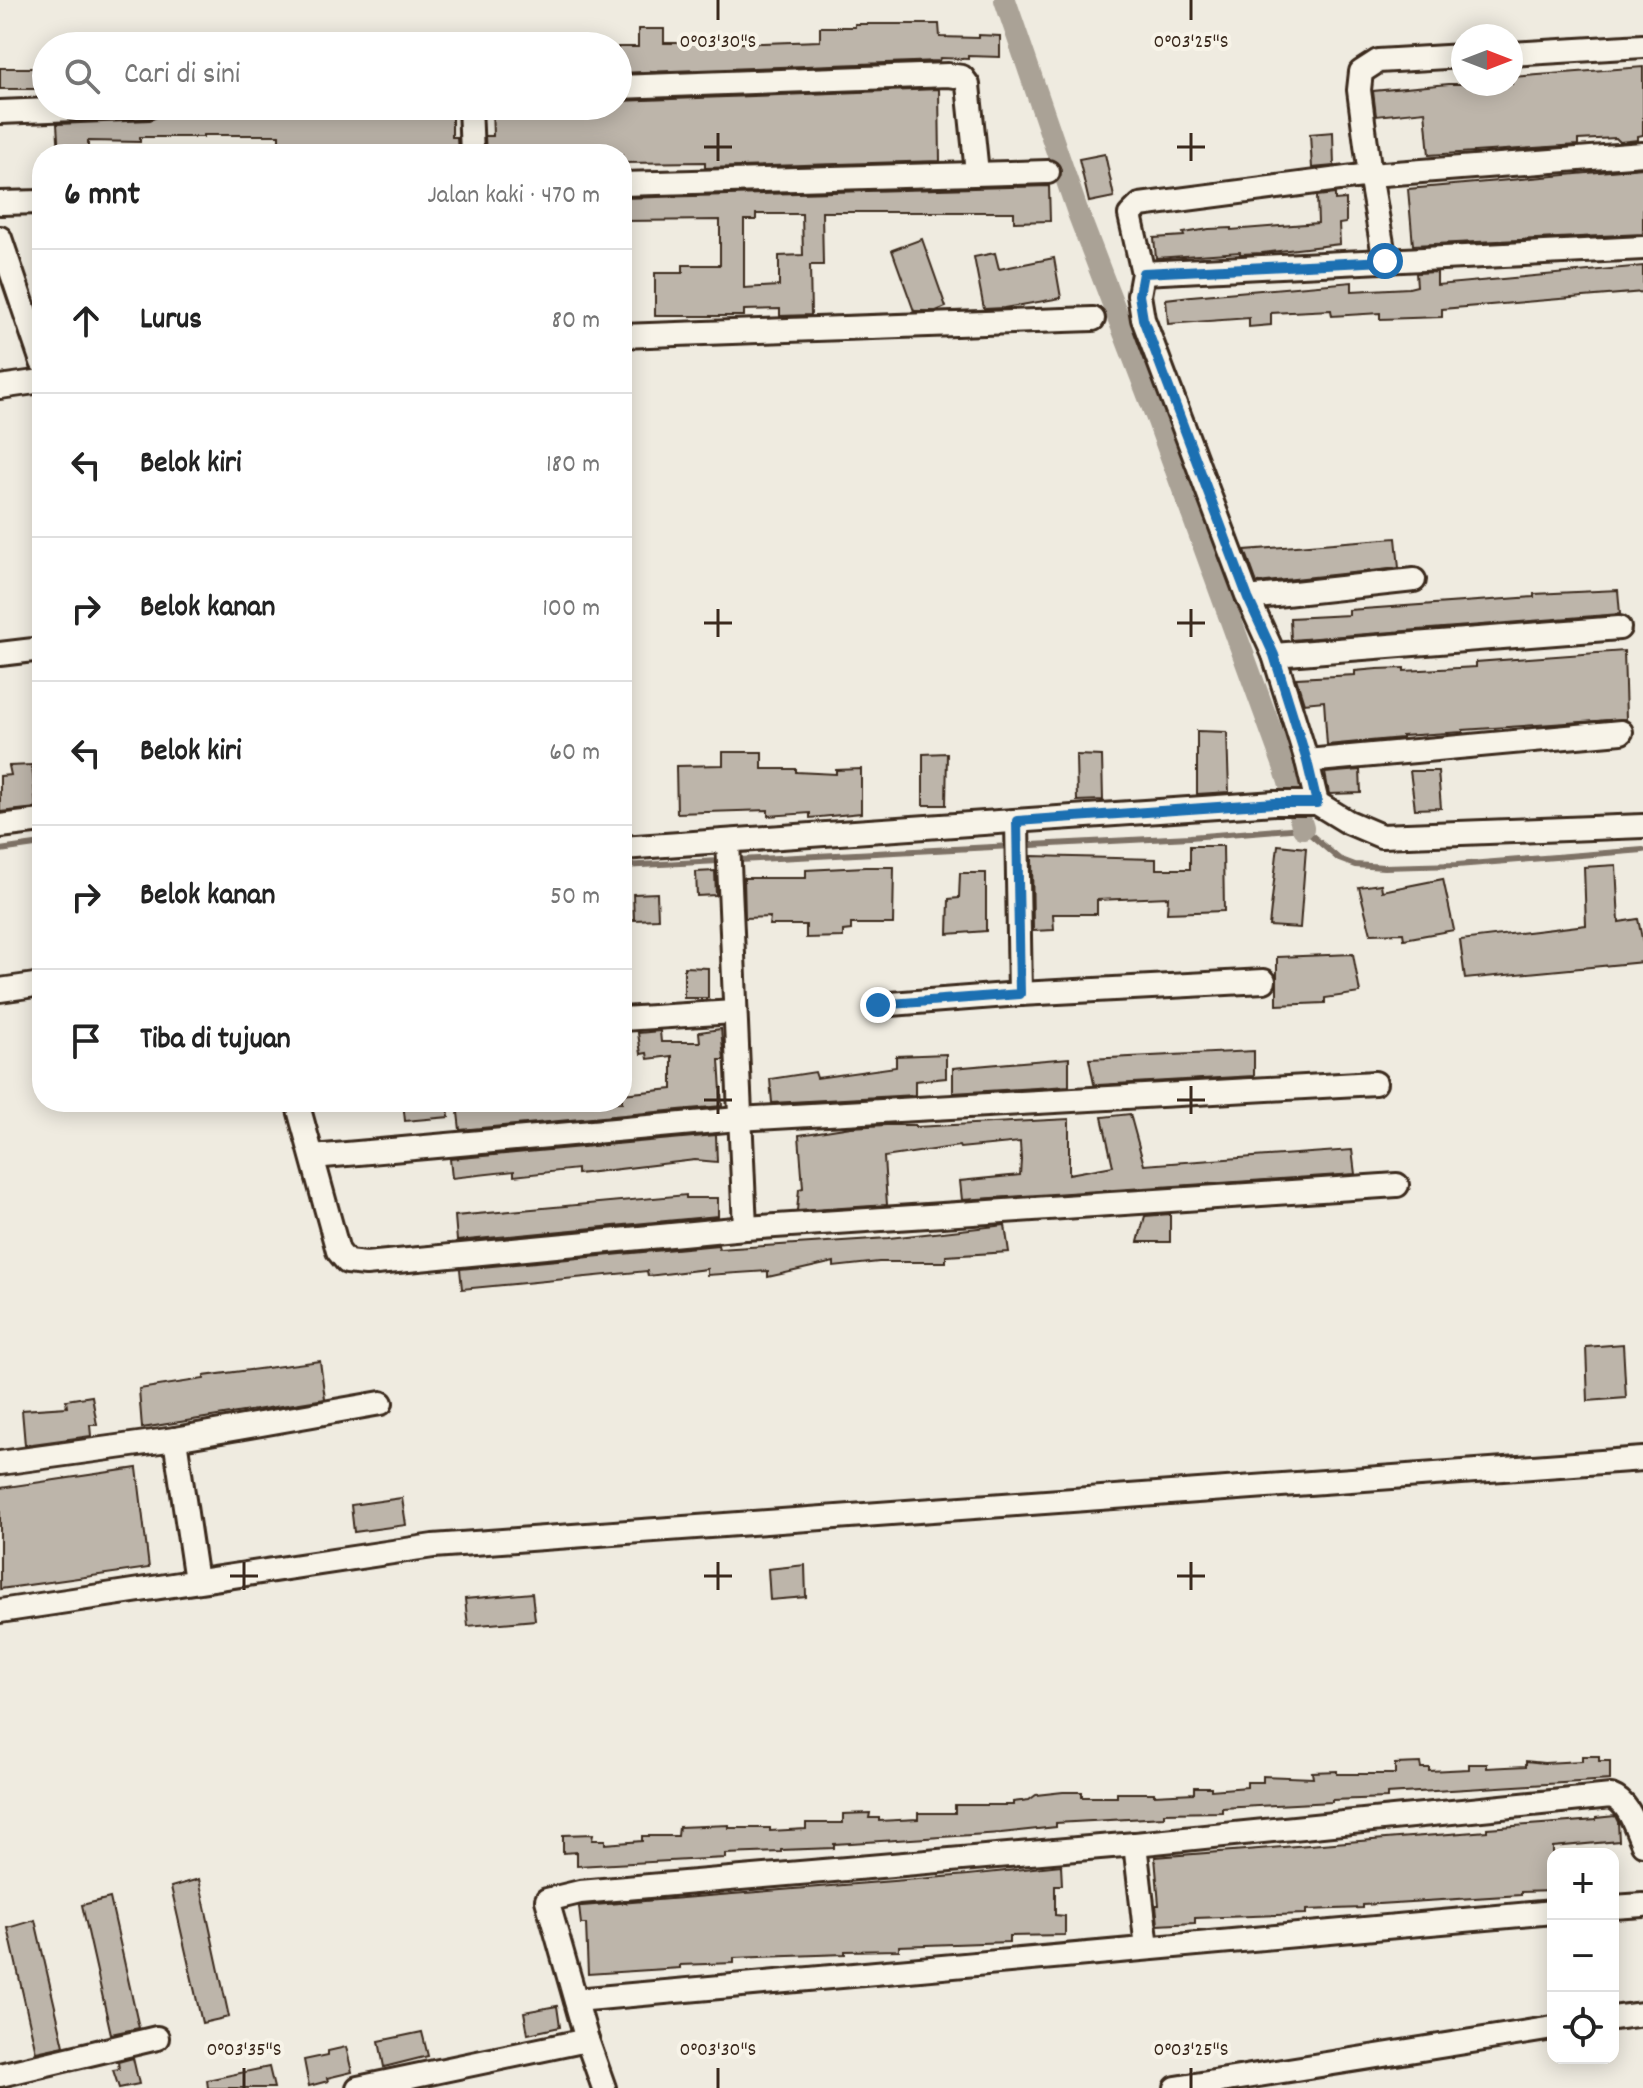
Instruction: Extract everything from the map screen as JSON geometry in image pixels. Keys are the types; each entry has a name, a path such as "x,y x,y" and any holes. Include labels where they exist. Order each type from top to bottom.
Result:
{"street":[{"path":"1523,53 1643,46"},
{"path":"1385,261 1359,90 1361,72 1378,61 1451,57"},
{"path":"632,86 948,75 962,77 968,85 977,173"},
{"path":"0,112 32,111"},
{"path":"471,120 472,144"},
{"path":"1310,804 1307,761 1274,655 1248,598 1143,319 1139,295 1143,273 1130,215 1140,205 1370,175 1643,154"},
{"path":"632,184 1048,172"},
{"path":"0,203 32,202"},
{"path":"0,238 32,331"},
{"path":"1143,273 1643,248"},
{"path":"632,336 1093,319"},
{"path":"0,387 32,382"},
{"path":"1248,598 1414,580"},
{"path":"1274,655 1619,628"},
{"path":"0,654 32,650"},
{"path":"1307,761 1621,732"},
{"path":"632,849 728,854 1017,832 1275,803 1310,804 1381,836 1643,826"},
{"path":"0,826 32,822"},
{"path":"1017,832 1020,994"},
{"path":"728,854 745,1228"},
{"path":"878,1005 1264,981"},
{"path":"0,990 32,985"},
{"path":"632,1018 734,1012"},
{"path":"313,1157 738,1119 1375,1083"},
{"path":"300,1112 338,1251 347,1262 366,1264 745,1228 1397,1185"},
{"path":"0,1463 175,1439 381,1403"},
{"path":"175,1439 196,1581"},
{"path":"0,1611 433,1546 1643,1459"},
{"path":"604,2088 547,1900 580,1892 1135,1844 1611,1796 1620,1799 1627,1808 1643,1844"},
{"path":"1135,1844 1147,1948"},
{"path":"1619,1907 1643,1905"},
{"path":"576,2000 1547,1913"},
{"path":"1619,2017 1643,2014"},
{"path":"1180,2088 1547,2029"},
{"path":"0,2075 157,2038"},
{"path":"358,2088 587,2040"}],"building":[{"path":"855,24 939,24 940,37 1000,36 1000,57 632,72 632,47 638,47 638,29 664,29 664,43 763,43 820,41 820,27 855,27"},
{"path":"1643,67 1643,135 1638,136 1638,140 1620,142 1616,138 1578,140 1578,145 1429,155 1425,111 1376,116 1373,91 1451,84 1451,96 1523,96 1523,76"},
{"path":"0,68 32,68 32,89 0,89"},
{"path":"939,89 940,161 705,168 705,162 632,163 632,144 485,144 485,136 493,136 492,120 632,120 632,100"},
{"path":"150,120 452,120 452,137 457,137 457,144 279,144 279,135 203,135 140,137 140,142 58,144 57,124"},
{"path":"1333,132 1334,166 1312,168 1310,134"},
{"path":"1105,154 1114,197 1089,202 1079,159"},
{"path":"1643,168 1643,234 1413,245 1408,189"},
{"path":"1049,186 1050,221 1014,222 1014,212 822,212 823,265 810,265 811,315 780,316 780,309 744,310 744,316 655,316 655,273 683,273 683,265 720,265 720,220 632,221 632,198","holes":["756,214 802,214 803,255 779,256 779,286 744,288 744,220 756,220"]},
{"path":"1335,194 1335,200 1346,199 1346,223 1339,224 1340,244 1262,253 1156,258 1154,238 1184,236 1183,233 1209,229 1318,223 1317,196"},
{"path":"922,239 946,307 936,311 914,311 892,250"},
{"path":"995,253 999,269 1054,258 1061,298 984,309 974,257"},
{"path":"1643,266 1643,292 1442,309 1442,317 1380,319 1380,313 1332,316 1331,310 1271,313 1271,325 1249,327 1249,318 1168,324 1166,299 1352,282 1352,291 1409,288 1417,286 1416,273 1437,272 1437,285"},
{"path":"1396,538 1399,568 1257,583 1245,550"},
{"path":"1618,590 1620,614 1291,640 1290,618 1349,615 1349,610 1534,597 1534,594"},
{"path":"1624,651 1626,719 1463,730 1327,745 1324,701 1304,703 1296,678 1355,675 1355,671 1377,669 1404,668 1404,671 1476,667 1476,662"},
{"path":"1197,731 1227,732 1229,792 1197,794"},
{"path":"723,752 762,752 762,769 836,774 836,770 861,769 861,813 810,818 810,813 768,816 768,810 677,813 676,766 723,765"},
{"path":"947,753 946,805 923,805 923,754"},
{"path":"1076,755 1102,756 1103,800 1077,801"},
{"path":"32,765 32,808 0,812 0,776 11,775 9,766"},
{"path":"1360,770 1361,793 1329,794 1325,773"},
{"path":"1410,771 1438,771 1441,808 1415,809"},
{"path":"1278,845 1306,848 1300,928 1269,926"},
{"path":"1190,846 1223,846 1224,911 1167,913 1168,897 1097,900 1097,914 1053,914 1054,930 1033,931 1032,856 1156,859 1156,869 1190,869"},
{"path":"1616,865 1619,922 1638,919 1643,962 1465,979 1460,940 1586,925 1584,867"},
{"path":"894,867 893,924 851,924 851,930 843,931 843,937 806,938 806,925 769,925 770,917 745,918 744,878 806,878 806,870"},
{"path":"715,871 716,895 697,896 696,872"},
{"path":"960,873 986,873 986,931 948,934 949,899 959,898"},
{"path":"1443,879 1454,930 1404,939 1403,933 1371,934 1359,887 1381,884 1382,891"},
{"path":"657,893 658,919 634,920 633,894"},
{"path":"1353,954 1360,993 1325,998 1325,1003 1277,1005 1277,957"},
{"path":"684,967 708,968 708,998 684,998"},
{"path":"721,1029 724,1060 719,1060 722,1106 460,1130 458,1112 632,1112 632,1093 672,1089 672,1056 648,1059 647,1053 641,1054 638,1033 660,1031 661,1042 700,1042 699,1032"},
{"path":"1254,1051 1254,1076 1098,1085 1094,1084 1089,1059"},
{"path":"946,1054 946,1078 915,1081 915,1095 772,1103 770,1079 815,1072 817,1078 896,1067 896,1056"},
{"path":"1069,1058 1069,1086 953,1093 953,1068"},
{"path":"404,1112 449,1112 449,1117 405,1121"},
{"path":"1130,1114 1144,1165 1352,1150 1355,1174 962,1200 960,1181 1020,1175 1020,1142 959,1146 884,1157 887,1205 797,1211 799,1189 803,1188 799,1135 851,1127 1069,1119 1069,1174 1113,1166 1102,1117"},
{"path":"716,1135 717,1162 695,1160 577,1174 577,1169 514,1176 514,1171 452,1178 450,1159"},
{"path":"686,1195 686,1198 718,1198 718,1216 457,1241 455,1216"},
{"path":"1170,1214 1170,1242 1138,1242 1145,1216"},
{"path":"1005,1225 1009,1252 946,1256 946,1262 879,1262 834,1267 834,1262 768,1277 768,1271 707,1275 707,1269 648,1276 647,1271 462,1289 460,1269 718,1245 719,1249 889,1238"},
{"path":"1623,1344 1626,1398 1588,1401 1586,1347"},
{"path":"320,1361 325,1399 142,1428 139,1389 204,1379 204,1376"},
{"path":"92,1396 97,1425 90,1425 91,1436 25,1445 22,1410 67,1407 66,1400"},
{"path":"137,1468 149,1568 0,1589 0,1488"},
{"path":"402,1498 406,1525 354,1532 351,1505"},
{"path":"805,1565 806,1597 770,1600 768,1569"},
{"path":"532,1593 535,1620 468,1626 465,1599"},
{"path":"1582,1756 1599,1756 1599,1761 1610,1761 1610,1780 1387,1794 1387,1798 1222,1808 1222,1812 1164,1813 1164,1817 1056,1823 1056,1827 1001,1833 725,1854 725,1858 577,1866 577,1852 563,1853 563,1835 593,1834 592,1840 605,1840 605,1844 642,1841 642,1836 678,1836 679,1827 729,1825 729,1828 770,1828 770,1831 806,1829 806,1823 843,1823 843,1814 870,1813 869,1818 879,1818 879,1821 918,1819 918,1813 955,1813 955,1805 1013,1805 1013,1802 1029,1800 1036,1795 1063,1792 1082,1792 1082,1797 1117,1797 1117,1793 1194,1793 1194,1787 1211,1787 1211,1790 1247,1787 1247,1782 1263,1782 1263,1776 1313,1778 1312,1772 1337,1771 1337,1774 1395,1774 1395,1764 1420,1763 1421,1768 1429,1768 1429,1771 1469,1769 1469,1764 1487,1764 1487,1768 1526,1766 1526,1761 1582,1761"},
{"path":"1615,1816 1619,1841 1547,1848 1547,1891 1363,1905 1363,1908 1306,1910 1306,1914 1195,1918 1195,1923 1158,1925 1155,1857 1487,1831 1487,1828"},
{"path":"1061,1865 1062,1885 1055,1885 1055,1915 1065,1916 1065,1935 1009,1936 1009,1942 899,1946 899,1950 845,1951 845,1954 734,1958 734,1963 588,1974 586,1924 581,1924 579,1907 582,1906"},
{"path":"199,1879 229,2017 202,2023 171,1887"},
{"path":"110,1898 139,2028 111,2034 82,1905"},
{"path":"35,1920 64,2046 36,2052 8,1928"},
{"path":"557,2006 560,2027 528,2034 524,2012"},
{"path":"422,2032 428,2056 384,2067 379,2041"},
{"path":"346,2047 352,2072 309,2086 304,2060"},
{"path":"133,2058 139,2084 119,2088 113,2070 119,2069 118,2062"},
{"path":"269,2067 274,2088 208,2088 207,2080"}],"waterway":[{"path":"1005,0 1078,213 1158,421 1284,766 1303,828"},
{"path":"632,865 1190,837 1303,828 1339,859 1355,865 1384,867 1457,865 1643,850"},
{"path":"0,850 32,845"}],"route":[{"path":"878,1005 1020,994 1017,821 1275,803 1317,803 1274,655 1248,598 1143,319 1139,295 1143,273 1385,261"}]}
